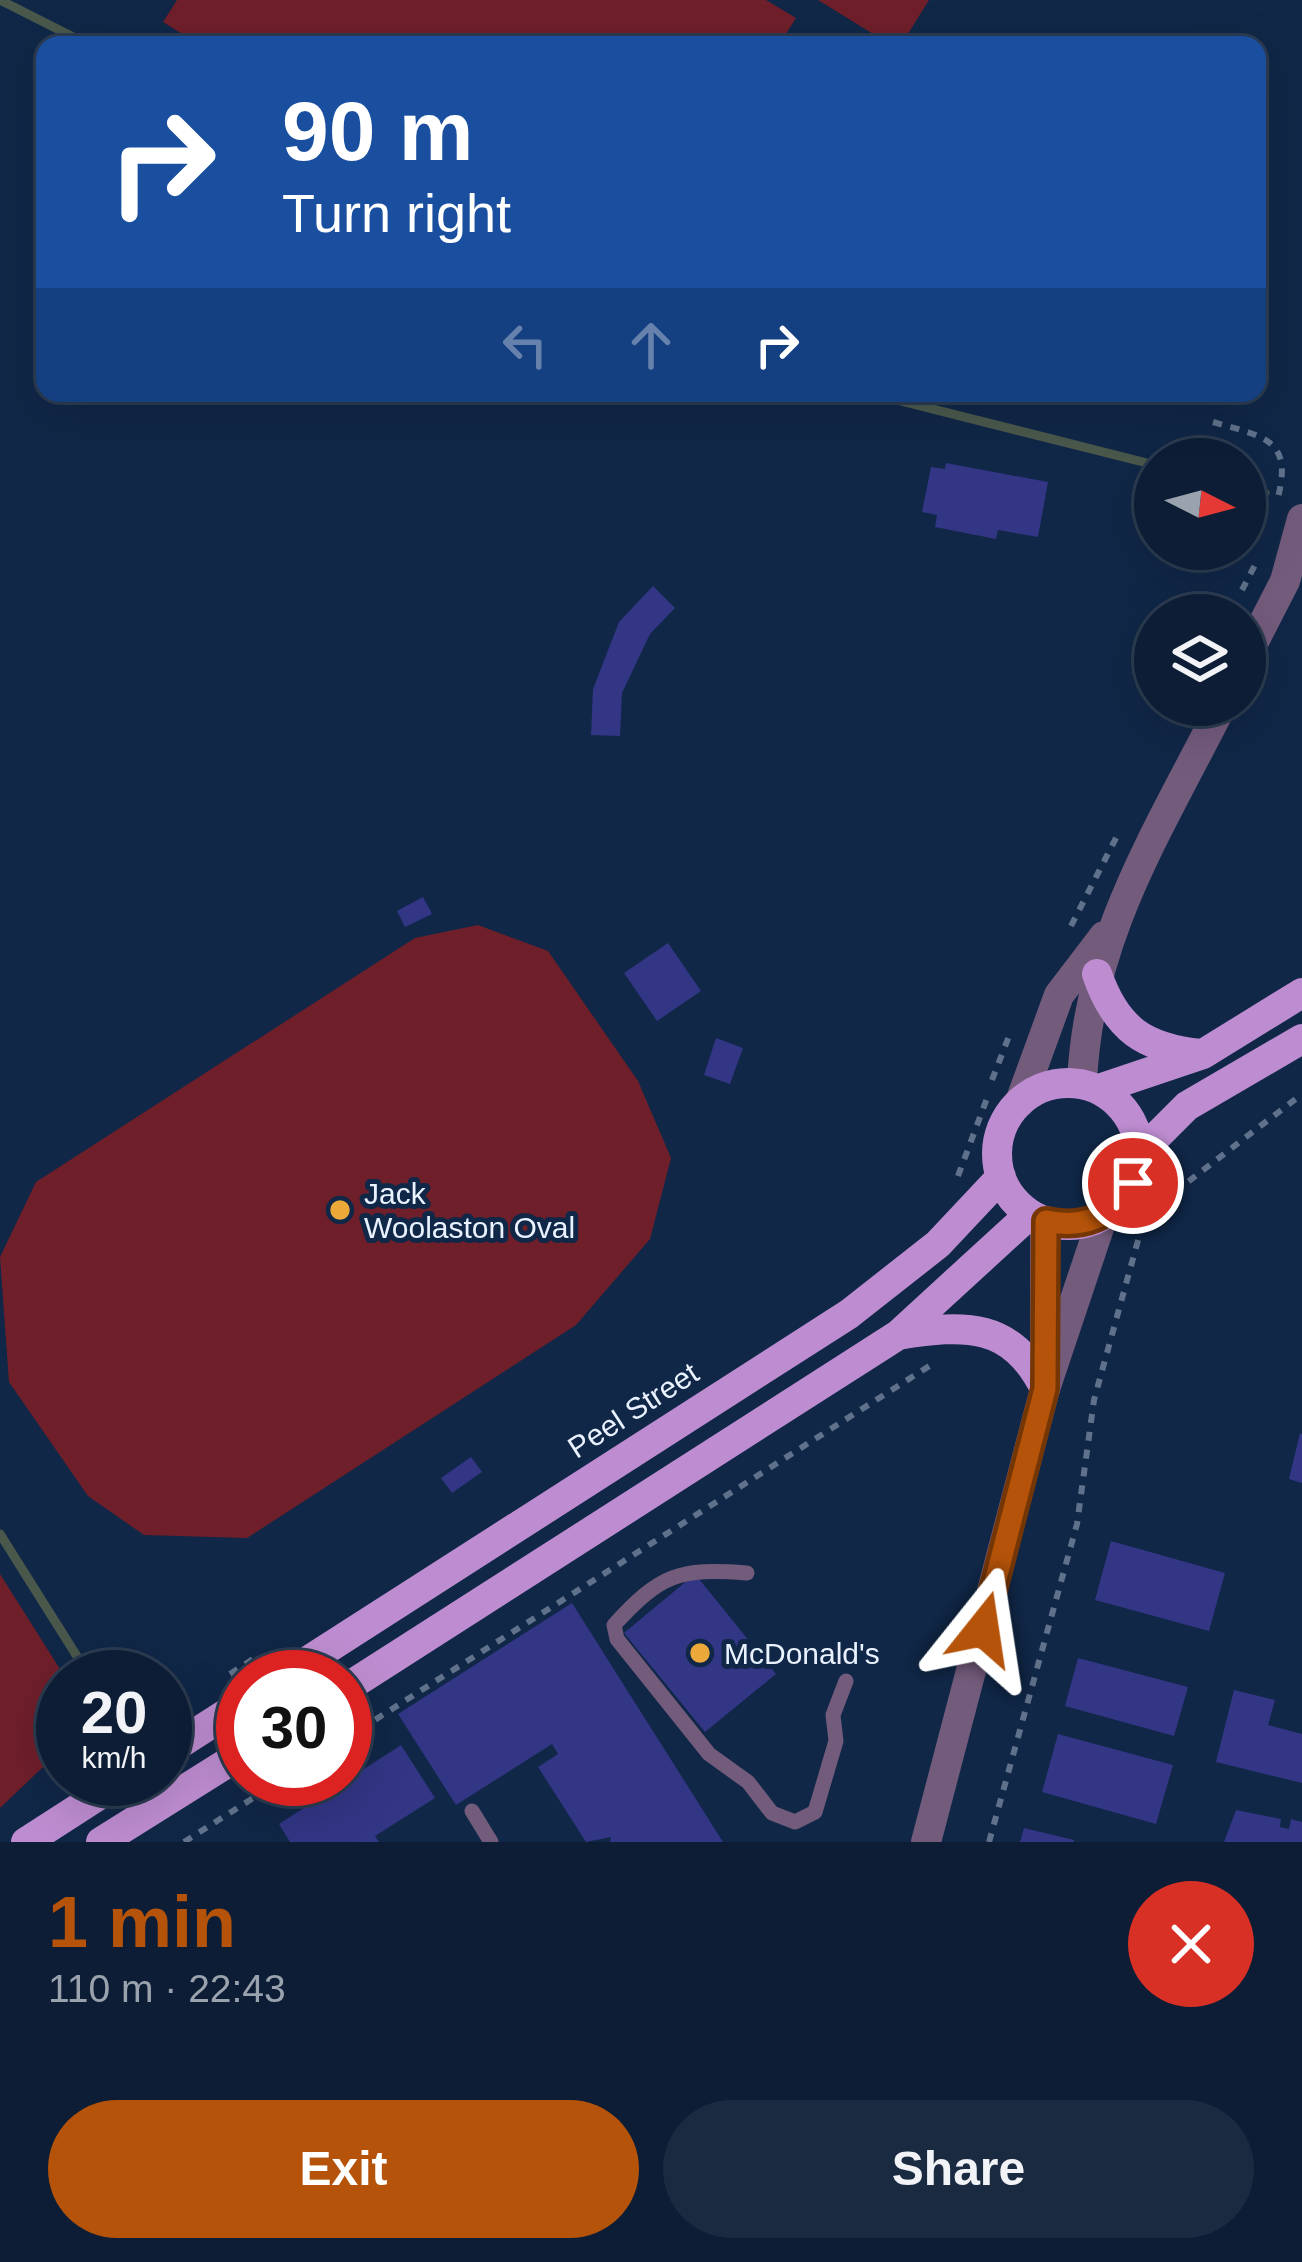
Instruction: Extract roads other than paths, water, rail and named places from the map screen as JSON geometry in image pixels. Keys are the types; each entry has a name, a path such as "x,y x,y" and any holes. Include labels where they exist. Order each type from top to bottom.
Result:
{"main road":[{"path":"1096,974 1126,1029 1144,1043 1203,1054"},
{"path":"1090,1086 1127,1113 1140,1153 1133,1183 1103,1216 1065,1225 1038,1218 1001,1178 1001,1129 1020,1102 1038,1089 1090,1086 1203,1054 1302,993"},
{"path":"1140,1153 1187,1106 1302,1039"},
{"name":"Peel Street","path":"325,1650 849,1314 938,1244 1001,1178"},
{"path":"372,1672 898,1335 1038,1218"},
{"path":"898,1335 938,1329 982,1332 1016,1346 1045,1389"},
{"path":"26,1842 82,1806"},
{"path":"101,1842 159,1806"}],"street":[{"path":"1266,618 1285,580 1288,513"},
{"path":"1090,1086 1096,974 1108,932 1211,726"},
{"path":"1020,1102 1059,995 1108,932"},
{"path":"926,1842 1045,1389 1103,1216"},
{"path":"1038,1218 1045,1389"},
{"path":"134,1842 164,1806"}],"lane":[{"path":"747,1573 691,1568 650,1586 614,1625 617,1640 709,1754 748,1783 772,1813 795,1822 815,1812 836,1741 833,1715 846,1681"},
{"path":"472,1811 491,1842"}],"waterway":[{"path":"0,0 71,36"},
{"path":"905,402 1134,460"},
{"path":"0,1534 73,1650"}],"place":[{"name":"Jack Woolaston Oval","path":"340,1210"},
{"name":"McDonald's","path":"700,1653"}]}
